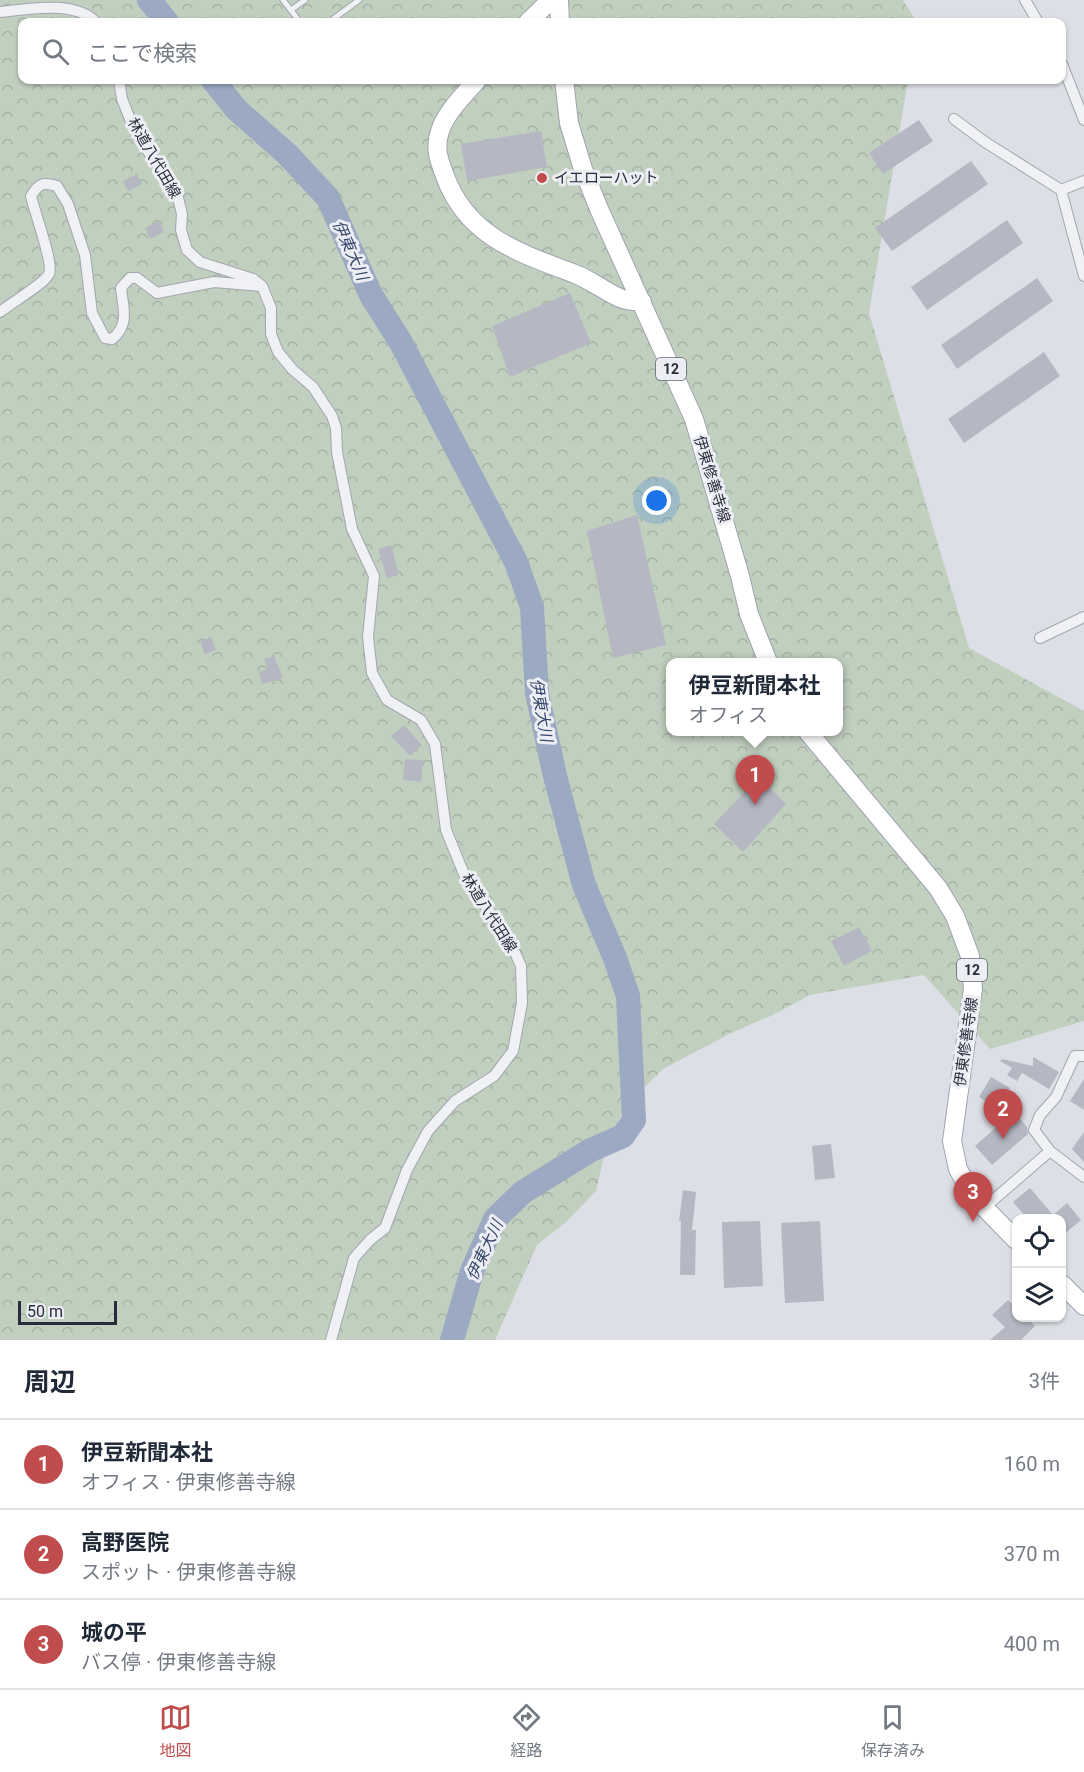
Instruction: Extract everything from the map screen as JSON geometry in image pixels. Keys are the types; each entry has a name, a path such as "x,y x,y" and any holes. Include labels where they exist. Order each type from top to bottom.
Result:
{"main road":[{"path":"532,18 551,0"},
{"path":"559,0 560,18"},
{"path":"474,84 440,131 436,153 447,181 460,204 478,228 499,242 584,278 621,299 642,302"},
{"name":"伊東修善寺線","path":"564,84 569,123 583,169 694,419 749,614 766,658"},
{"name":"伊東修善寺線","path":"811,736 938,888 955,915 970,956 973,989 952,1141 958,1169 973,1196 1012,1235"},
{"path":"1066,1288 1084,1306"}],"street":[{"path":"1024,0 1035,18"},
{"path":"0,12 34,8 63,9 84,14 90,18"},
{"path":"1066,74 1084,120"},
{"name":"林道八代田線","path":"120,84 122,99 134,129 178,198 182,214 181,230 187,250 200,261 253,279 262,286 272,308 271,334 278,352 293,370 313,387 327,406 336,428 337,452 352,529 374,576 368,637 372,673 387,700 421,720 435,744 446,830 466,879 508,937 521,966 522,1002 513,1051 494,1076 455,1101 428,1131 407,1170 385,1228 370,1240 354,1258 331,1340"},
{"path":"954,119 985,142 1061,190 1084,276"},
{"path":"1061,190 1084,181"},
{"path":"0,312 41,282 49,273 50,261 31,196 37,186 45,182 57,186 68,204 85,255 92,313 105,338 111,339 119,333 125,319 121,288 130,278 137,278 157,292 214,282 262,286"},
{"path":"1040,638 1084,617"},
{"path":"1084,1056 1075,1056 1056,1097 1040,1115 1034,1130 1050,1151 1084,1177"},
{"path":"984,1208 1050,1151"}],"lane":[{"path":"283,0 297,18"},
{"path":"291,10 304,0"},
{"path":"334,18 359,0"}],"green space":[{"path":"0,0 903,0 914,18 18,18 18,84 907,84 869,313 969,648 1084,711 1084,1021 990,1049 924,975 810,995 663,1069 626,1105 606,1148 596,1191 566,1222 537,1245 495,1340 0,1340"}],"building":[{"path":"919,120 933,141 883,174 869,153"},
{"path":"541,131 547,167 467,181 461,144"},
{"path":"971,161 988,184 892,251 875,228"},
{"path":"137,174 142,184 128,191 123,181"},
{"path":"1007,220 1023,243 927,310 911,287"},
{"path":"159,221 164,232 150,239 145,228"},
{"path":"1037,278 1053,301 957,369 941,345"},
{"path":"570,293 591,343 510,377 492,326"},
{"path":"1044,352 1060,376 964,443 948,419"},
{"path":"637,515 666,645 613,658 587,531"},
{"path":"391,545 399,575 387,578 378,549"},
{"path":"211,637 216,650 205,654 200,641"},
{"path":"274,656 283,678 262,684 259,672 268,669 264,659"},
{"path":"404,725 422,745 410,756 391,736"},
{"path":"405,759 423,760 421,782 403,780"},
{"path":"759,777 786,804 743,852 714,824"},
{"path":"859,927 872,951 844,966 831,941"},
{"path":"1033,1057 1059,1072 1049,1089 1022,1073 1017,1081 1007,1075 1012,1068 1000,1061 1002,1059 1033,1066"},
{"path":"991,1077 1010,1088 1003,1099 1027,1127 1028,1134 992,1165 975,1146 1010,1115 979,1097"},
{"path":"1084,1079 1084,1110 1070,1101"},
{"path":"1084,1132 1084,1162 1072,1149"},
{"path":"831,1144 835,1178 815,1180 812,1146"},
{"path":"1030,1188 1052,1214 1024,1214 1013,1202"},
{"path":"683,1190 696,1192 692,1230 696,1230 695,1275 680,1275 681,1221 679,1221"},
{"path":"1067,1203 1081,1220 1066,1233 1066,1214 1054,1214"},
{"path":"760,1221 763,1286 724,1288 722,1222"},
{"path":"820,1221 824,1301 785,1303 781,1223"},
{"path":"1008,1300 1012,1304 1012,1322 1031,1322 1035,1326 1021,1340 990,1340 1005,1327 992,1315"}],"waterway":[{"name":"伊東大川","path":"149,0 164,18"},
{"name":"伊東大川","path":"216,84 236,109 287,154 328,198 371,295 400,341 516,562 532,607 537,693 555,776 584,885 615,958 628,996 634,1120 623,1136 591,1150 523,1192 495,1219 472,1271 452,1340"}],"place":[{"name":"イエローハット","path":"542,178"},
{"name":"伊豆新聞本社","path":"755,805"},
{"name":"高野医院","path":"1003,1139"},
{"name":"城の平","path":"973,1222"}]}
